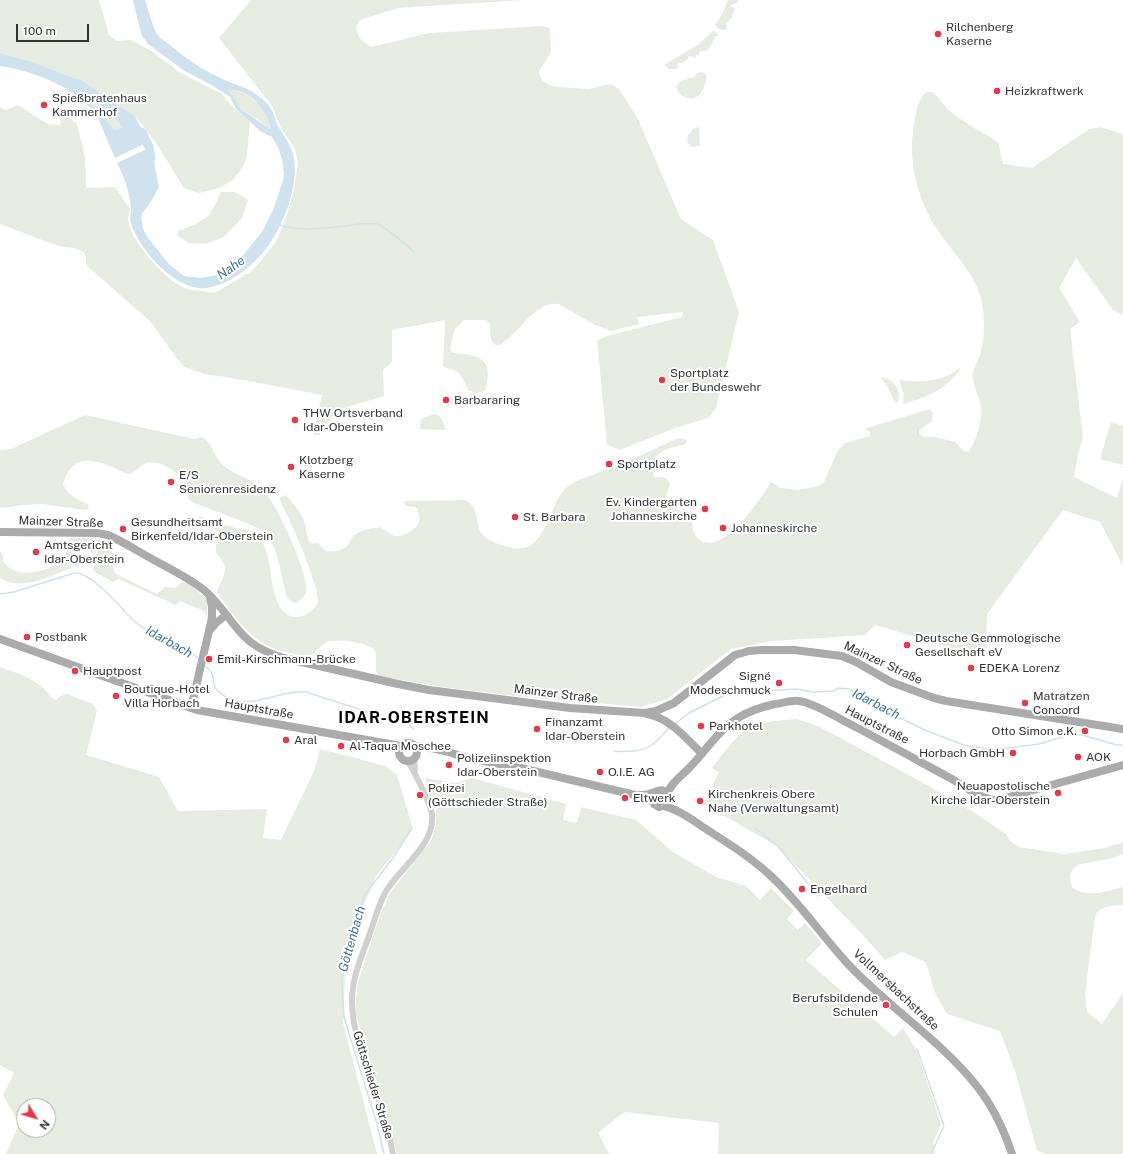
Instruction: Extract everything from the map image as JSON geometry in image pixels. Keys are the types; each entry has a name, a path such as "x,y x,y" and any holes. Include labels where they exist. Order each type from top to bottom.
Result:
{"main road":[{"name":"Mainzer Straße","path":"0,532 102,534 111,537 197,585 210,596 241,634 254,646 276,656 429,690 582,710 645,713 656,711 674,703 723,663 736,655 749,651 774,649 794,650 842,656 856,662 891,682 940,700 1123,729"},
{"path":"190,708 212,618 210,596"},
{"path":"212,618 218,613 226,615"},
{"path":"209,634 214,625 226,615"},
{"name":"Hauptstraße","path":"0,639 190,708 380,742 393,743 400,749 408,743 413,754 422,751 436,750 453,753 463,757 521,768 635,795 661,797 671,782 681,776 724,728 744,714 776,704 799,701 835,717 907,754 974,792 993,801 1123,765"},
{"path":"662,718 674,703"},
{"path":"645,713 662,718 702,754"},
{"path":"400,749 402,758 413,754"},
{"name":"Vollmersbachstraße","path":"661,797 686,816 745,854 773,878 848,964 960,1067 976,1085 990,1105 1004,1131 1012,1154"}],"street":[{"name":"Göttschieder Straße","path":"393,1154 382,1109 362,1055 353,1017 352,989 384,895 421,847 430,831 432,823 431,810 416,776 413,754"}],"shaded area":[{"path":"0,0 99,0 109,35 117,41 131,40 153,52 179,72 222,94 234,108 250,122 247,155 243,167 232,181 219,188 199,193 184,188 156,143 135,116 80,79 73,78 33,62 0,53"},
{"path":"251,0 524,0 398,8 360,20 356,27 359,38 371,47 430,33 543,26 550,28 551,53 539,71 540,77 543,81 552,86 589,89 611,84 619,89 637,117 681,219 713,240 739,312 716,408 708,418 675,428 620,450 607,445 597,340 682,317 683,312 637,317 639,324 611,331 593,324 559,304 552,304 534,313 500,345 495,345 491,340 490,324 485,320 464,320 455,329 450,349 453,353 472,355 483,361 486,366 488,372 485,391 477,393 469,391 458,372 443,367 445,320 392,330 392,362 383,370 384,396 341,409 334,414 320,434 316,436 313,434 322,395 204,374 185,367 178,360 150,321 86,265 86,257 84,252 74,248 58,246 0,224 0,107 5,110 18,105 48,124 60,125 61,111 77,124 85,157 86,188 115,187 130,209 128,218 129,226 134,236 148,257 166,276 182,287 215,293 252,271 277,240 294,191 298,162 294,147 281,128 272,106 219,38"},
{"path":"728,0 738,0 737,3 731,5 730,7 735,8 732,17 726,24 726,30 723,30 715,25"},
{"path":"714,30 719,36 716,36 708,50 699,52 699,55 696,55 695,58 689,56 689,58 682,63 678,63 678,68 676,69 669,69 664,65 699,44"},
{"path":"697,73 705,73 707,77 702,91 698,96 690,99 680,94 676,87 680,82 694,77"},
{"path":"78,90 92,97 123,127 118,130 114,130 97,109"},
{"path":"227,90 242,92 255,101 268,120 271,127 270,129 241,109"},
{"path":"926,92 932,92 955,115 998,142 1003,164 1032,168 1089,129 1100,127 1123,134 1123,315 1113,310 1076,258 1059,288 1080,322 1070,329 1083,438 1078,454 1074,477 1117,498 1123,479 1123,566 1100,522 1063,510 987,614 986,653 952,648 875,625 865,635 771,641 731,649 667,699 641,707 515,696 443,687 385,677 378,675 376,672 375,651 367,645 340,640 330,641 307,657 271,647 262,642 254,637 234,616 217,592 225,571 221,558 216,553 216,545 222,534 199,519 199,516 251,532 262,541 269,562 276,598 280,608 288,615 294,617 305,615 314,608 318,602 316,588 305,556 279,498 286,495 303,518 310,543 318,543 325,551 341,550 348,545 353,536 370,529 380,527 395,536 404,535 416,527 419,522 418,509 415,507 406,506 404,502 406,501 465,500 474,508 481,532 486,538 492,542 509,547 522,548 531,545 539,538 560,495 571,484 583,478 615,467 679,438 687,440 687,442 684,445 668,449 659,454 654,462 653,474 655,478 666,478 670,484 665,499 670,508 679,510 691,519 696,536 705,542 716,542 738,526 749,514 771,482 781,488 798,490 819,486 824,482 838,450 845,443 870,436 870,432 866,430 867,428 930,409 933,414 932,421 919,430 919,434 924,437 935,437 955,442 964,451 968,452 976,437 981,417 981,406 974,384 973,374 982,348 984,334 983,312 978,289 963,263 939,232 925,208 916,181 913,167 912,139 917,107"},
{"path":"699,127 700,146 692,147 687,142 688,135 691,133 692,129"},
{"path":"221,192 235,192 248,200 242,218 224,237 205,244 189,243 178,236 178,231 194,225 210,215"},
{"path":"962,366 950,381 937,391 903,404 904,394 899,380 932,380 948,375"},
{"path":"881,377 890,380 896,386 899,394 897,403 894,401 888,387"},
{"path":"433,414 440,417 446,430 420,429 421,419"},
{"path":"85,415 194,439 201,437 205,439 218,460 224,466 256,484 265,492 277,510 291,539 302,569 306,590 303,598 295,603 288,599 278,558 270,539 263,532 254,526 192,502 188,499 187,483 179,475 161,464 149,462 128,474 108,465 92,461 78,463 69,470 63,484 70,494 88,504 89,507 86,510 42,504 3,508 0,507 0,450 11,449"},
{"path":"1111,422 1123,426 1123,465 1100,459"},
{"path":"91,538 110,542 113,546 112,560 113,568 116,574 157,594 165,587 175,588 182,582 189,584 207,599 207,616 202,610 180,601 175,605 119,579 113,582 95,572 93,569 98,552 79,551 75,556 71,568 36,581 17,583 8,582 0,578 0,552 2,553 4,563 14,570 22,573 34,572 48,569 59,563 64,558 68,539"},
{"path":"0,667 29,678 47,692 53,699 56,700 63,694 67,694 93,704 97,711 86,755 159,777 178,811 267,809 263,838 281,840 314,771 320,749 386,766 397,775 413,829 376,876 355,927 345,976 343,1023 377,1154 6,1154 16,1131 16,1138 56,1138 56,1098 16,1098 16,1119 3,1095 14,1073 0,1065"},
{"path":"796,719 818,726 918,780 975,813 1006,834 1010,841 1019,847 1064,854 1105,848 1123,843 1123,854 1113,858 1077,865 1071,872 1070,881 1072,887 1084,893 1104,892 1123,887 1123,905 1103,908 1095,917 1085,993 1087,1012 1102,1024 1123,993 1123,1154 1047,1154 1037,1151 1016,1074 1000,1031 947,1014 935,993 926,962 902,952 885,960 777,846 703,804 719,772 712,768 745,730 755,725"},
{"path":"425,778 455,783 472,778 566,804 563,820 577,823 581,807 636,820 673,852 716,877 746,886 760,900 771,888 794,911 787,919 798,930 805,923 822,943 806,960 894,1037 903,1028 916,1049 941,1124 933,1143 935,1154 718,1154 719,1123 624,1112 598,1133 609,1154 397,1154 378,1085 355,1012 358,982 378,921 390,893 432,839 436,824 436,802 430,796"}],"water":[{"path":"133,0 145,0 155,31 162,39 204,69 227,81 250,90 266,102 269,105 293,154 295,171 294,184 287,210 275,235 260,256 240,274 215,286 198,288 187,285 167,273 148,254 141,244 131,223 129,195 124,178 117,163 151,147 159,187 142,214 141,218 143,229 148,238 169,264 184,276 201,278 217,275 229,269 244,254 262,232 274,208 283,180 284,173 282,159 278,147 272,137 260,131 236,109 230,97 183,70 148,44 141,34","holes":["228,90 243,92 255,101 268,120 271,127 270,129 241,109"]},
{"path":"0,53 33,62 73,78 80,79 135,116 148,142 115,158 99,119 80,98 55,83 41,77 13,68 0,66","holes":["79,91 92,97 123,127 118,130 114,130 97,109 84,98"]}],"waterway":[{"name":"Nahe","path":"142,132 149,147 151,159"},
{"path":"280,225 298,229 307,229 377,224 391,233 414,252"},
{"name":"Idarbach","path":"0,594 14,592 74,573 81,574 97,584 141,626 183,648 199,659"},
{"name":"Idarbach","path":"204,665 212,673 215,688 228,698 239,701 250,702 295,692 306,692 407,723 435,725 478,720"},
{"name":"Idarbach","path":"675,724 689,713 729,693 796,689 813,692 833,691 838,688 849,689 890,713 927,731 964,745 994,750 1039,744 1069,735 1079,734 1117,745 1123,745"},
{"name":"Idarbach","path":"407,723 414,729"},
{"name":"Idarbach","path":"614,751 633,751 648,747 652,745 670,727"},
{"path":"756,829 778,846 818,896"},
{"name":"Göttenbach","path":"384,1154 377,1124 344,1017 341,972 364,896 392,859 411,830"},
{"path":"917,1049 944,1126 931,1154"}],"place":[{"name":"Rilchenberg Kaserne","path":"938,34"},
{"name":"Heizkraftwerk","path":"997,91"},
{"name":"Spießbratenhaus Kammerhof","path":"44,105"},
{"name":"Sportplatz der Bundeswehr","path":"662,380"},
{"name":"Barbararing","path":"446,400"},
{"name":"THW Ortsverband Idar-Oberstein","path":"295,420"},
{"name":"Sportplatz","path":"609,464"},
{"name":"Klotzberg Kaserne","path":"291,467"},
{"name":"E/S Seniorenresidenz","path":"171,482"},
{"name":"Ev. Kindergarten Johanneskirche","path":"705,509"},
{"name":"St. Barbara","path":"515,517"},
{"name":"Johanneskirche","path":"723,528"},
{"name":"Gesundheitsamt Birkenfeld/Idar-Oberstein","path":"123,529"},
{"name":"Amtsgericht Idar-Oberstein","path":"36,552"},
{"name":"Postbank","path":"27,637"},
{"name":"Deutsche Gemmologische Gesellschaft eV","path":"907,645"},
{"name":"Emil-Kirschmann-Brücke","path":"209,659"},
{"name":"EDEKA Lorenz","path":"971,668"},
{"name":"Hauptpost","path":"75,671"},
{"name":"Signé Modeschmuck","path":"779,683"},
{"name":"Boutique-Hotel Villa Horbach","path":"116,696"},
{"name":"Matratzen Concord","path":"1025,703"},
{"name":"Parkhotel","path":"701,726"},
{"name":"Finanzamt Idar-Oberstein","path":"537,729"},
{"name":"Otto Simon e.K.","path":"1085,731"},
{"name":"Aral","path":"286,740"},
{"name":"Al-Taqua Moschee","path":"341,746"},
{"name":"Horbach GmbH","path":"1013,753"},
{"name":"AOK","path":"1078,757"},
{"name":"Polizeiinspektion Idar-Oberstein","path":"449,765"},
{"name":"O.I.E. AG","path":"600,772"},
{"name":"Neuapostolische Kirche Idar-Oberstein","path":"1058,793"},
{"name":"Polizei (Göttschieder Straße)","path":"420,795"},
{"name":"Eltwerk","path":"625,798"},
{"name":"Kirchenkreis Obere Nahe (Verwaltungsamt)","path":"700,801"},
{"name":"Engelhard","path":"802,889"},
{"name":"Berufsbildende Schulen","path":"886,1005"}],"district":[{"name":"IDAR-OBERSTEIN","path":"414,718"}]}
